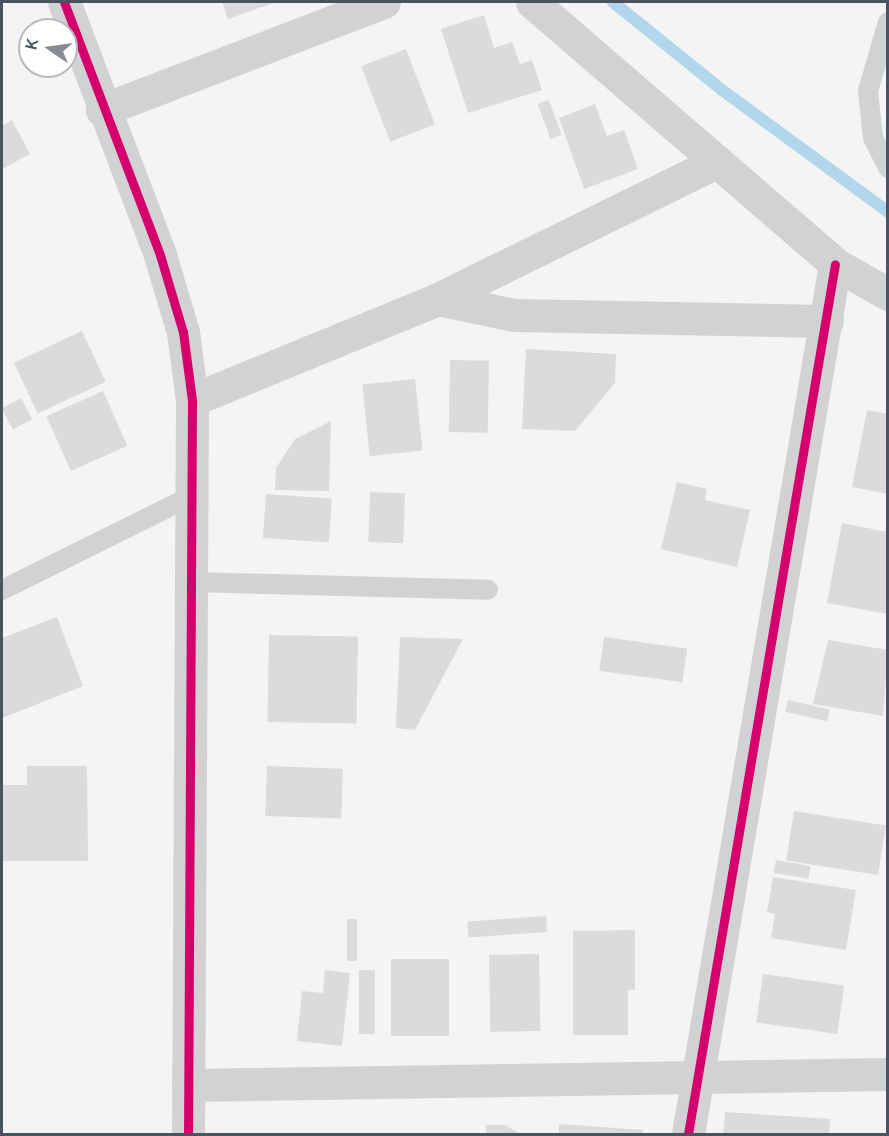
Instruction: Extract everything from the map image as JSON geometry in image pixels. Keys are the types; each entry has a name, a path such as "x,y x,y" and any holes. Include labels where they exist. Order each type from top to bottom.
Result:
{"street":[{"path":"64,2 102,110 160,255 183,332 192,400 188,1134"},
{"path":"102,110 384,2"},
{"path":"532,2 835,264 888,294"},
{"path":"192,400 438,299 717,162"},
{"path":"688,1134 694,1076 827,321 835,264"},
{"path":"438,299 514,315 827,321"},
{"path":"188,1085 888,1074"}],"lane":[{"path":"888,22 867,91 873,138 888,168"},
{"path":"2,590 193,495"},
{"path":"192,582 488,590"}],"building":[{"path":"222,2 276,2 228,19"},
{"path":"484,15 494,48 512,42 520,64 532,60 542,90 468,113 441,29"},
{"path":"406,49 435,125 390,142 361,66"},
{"path":"549,100 562,135 550,139 538,104"},
{"path":"595,104 607,136 624,130 638,169 584,189 559,118"},
{"path":"12,120 30,154 2,169 2,126"},
{"path":"82,331 106,382 38,413 14,363"},
{"path":"526,349 616,354 615,383 575,431 522,429"},
{"path":"450,360 489,361 488,433 449,432"},
{"path":"415,379 423,451 370,456 362,385"},
{"path":"103,391 127,446 71,471 46,416"},
{"path":"21,398 32,419 13,430 2,408"},
{"path":"867,410 888,414 888,494 852,487"},
{"path":"331,421 329,491 275,490 276,468 295,439"},
{"path":"677,482 707,489 705,500 750,510 737,567 661,549"},
{"path":"370,492 405,493 403,543 368,542"},
{"path":"266,494 332,499 329,542 263,538"},
{"path":"842,523 888,532 888,614 827,603"},
{"path":"57,617 83,686 2,718 2,638"},
{"path":"269,635 358,637 356,724 267,722"},
{"path":"400,637 463,639 415,730 396,728"},
{"path":"604,637 687,649 682,682 599,671"},
{"path":"828,640 888,650 883,716 813,704"},
{"path":"788,700 830,710 827,721 785,712"},
{"path":"27,766 87,766 88,861 2,861 2,785 27,785"},
{"path":"267,766 343,769 341,819 265,816"},
{"path":"794,811 886,826 878,875 786,860"},
{"path":"776,860 810,866 808,879 774,873"},
{"path":"773,877 856,890 846,950 771,938 775,914 767,912"},
{"path":"546,916 547,932 468,937 467,922"},
{"path":"347,919 357,919 357,961 347,961"},
{"path":"635,930 635,990 628,990 628,1035 573,1035 573,931"},
{"path":"539,954 540,1031 490,1032 489,955"},
{"path":"391,959 449,959 449,1036 391,1036"},
{"path":"325,970 350,973 342,1046 297,1041 302,991 323,993"},
{"path":"359,970 375,970 375,1034 359,1034"},
{"path":"763,974 844,985 837,1034 756,1023"},
{"path":"725,1112 830,1119 829,1134 723,1134"},
{"path":"559,1124 643,1130 643,1134 559,1134"},
{"path":"486,1125 505,1125 520,1134 486,1134"}],"waterway":[{"path":"613,2 722,90 888,212"}],"cycle path":[{"path":"64,2 160,255 183,332 192,400 188,1134"},
{"path":"688,1134 835,264"}]}
